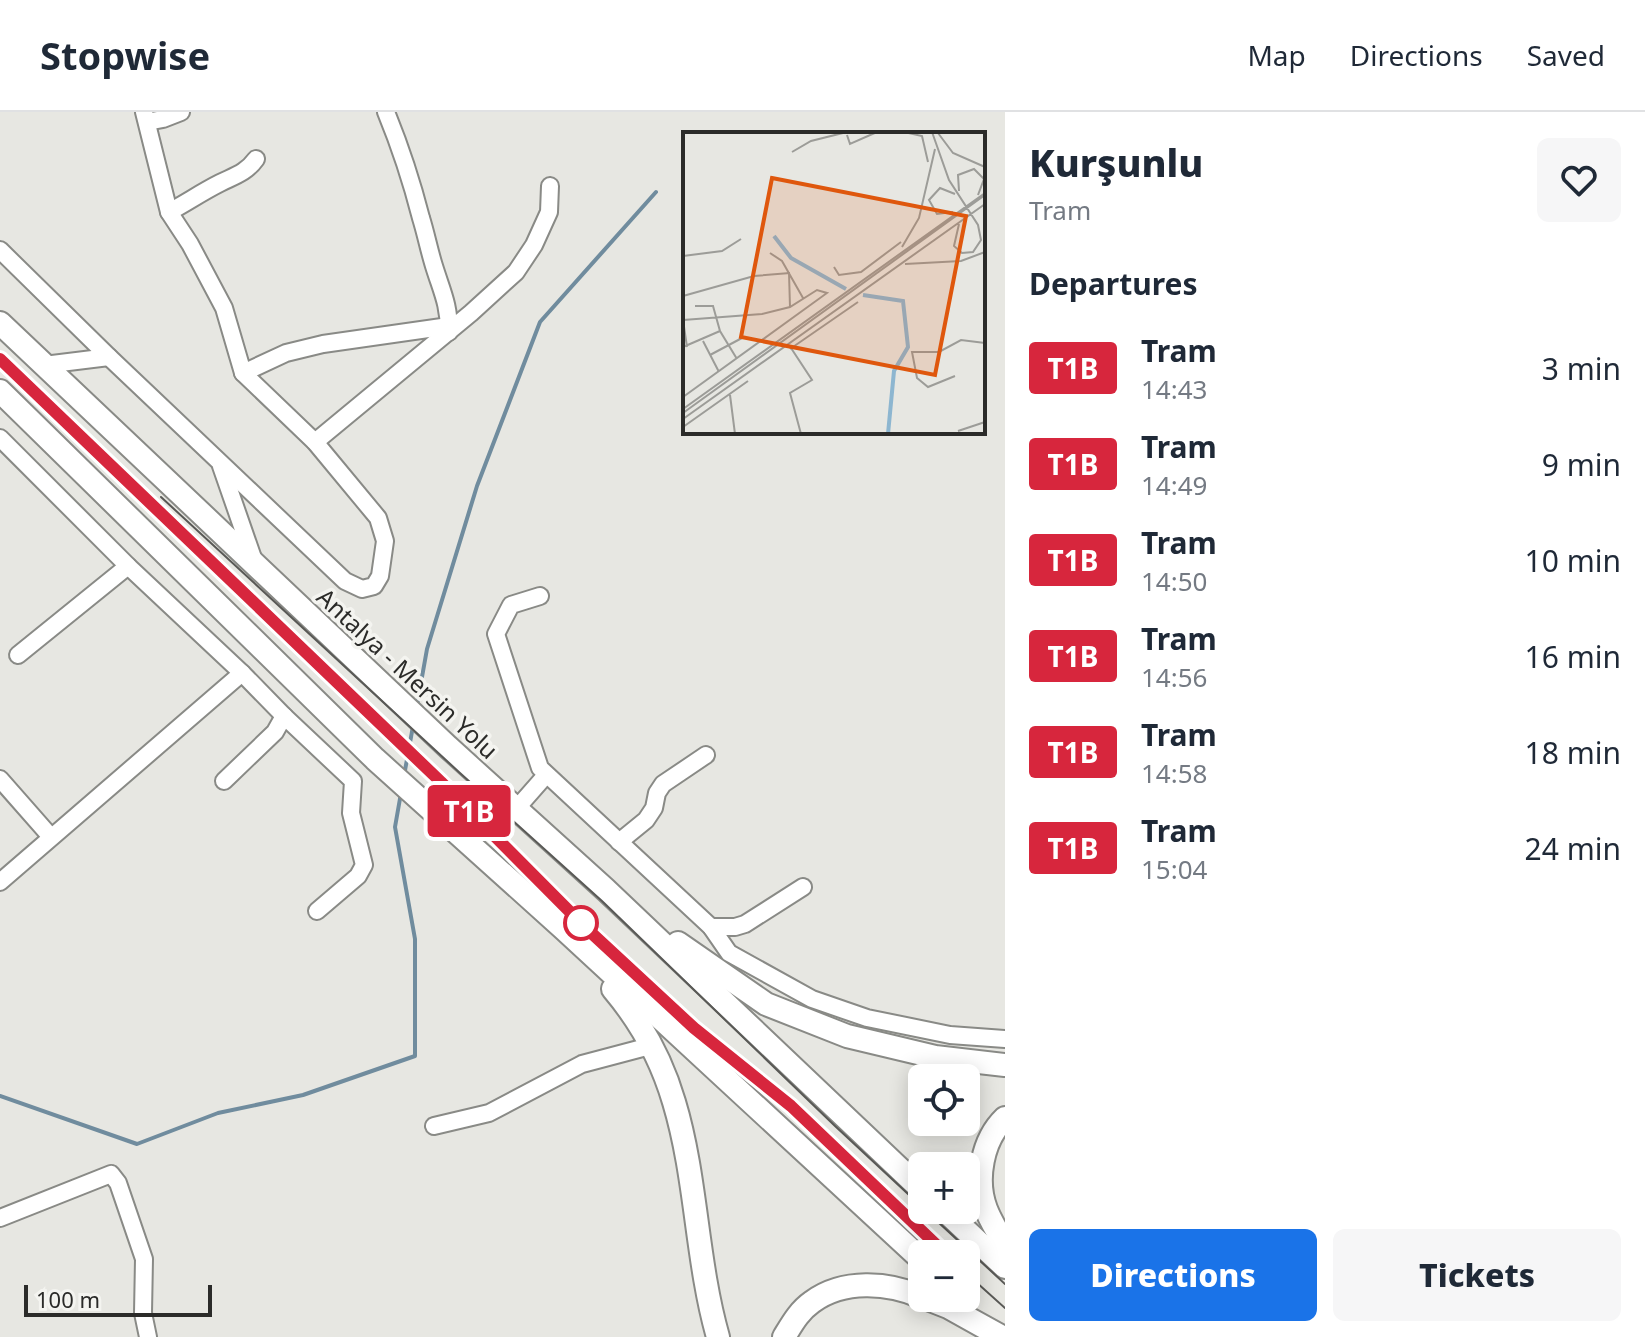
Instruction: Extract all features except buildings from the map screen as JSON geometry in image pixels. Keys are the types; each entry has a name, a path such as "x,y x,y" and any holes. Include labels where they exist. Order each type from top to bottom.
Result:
{"highway":[{"name":"Antalya - Mersin Yolu","path":"0,323 908,1177"},
{"path":"0,391 375,759 908,1247"},
{"path":"606,890 722,976 766,1004 847,1036 935,1057 1005,1065"},
{"path":"564,929 627,1006 657,1057 673,1099 689,1167 718,1337"},
{"path":"1005,1118 988,1142 982,1163 981,1185 993,1226 1005,1244"},
{"path":"959,1224 1005,1267"},
{"path":"784,1337 795,1318 811,1302 831,1291 853,1286 876,1286 908,1292"},
{"path":"957,1312 1004,1337"},
{"path":"978,1312 1004,1337"}],"street":[{"path":"0,250 345,581 362,589 374,586 380,576 385,541 378,518 315,442 243,373 224,308 169,212 145,117 163,119 181,112"},
{"path":"386,112 445,295 449,329"},
{"path":"169,212 238,176 256,159"},
{"path":"315,442 516,272 534,245 549,212 550,186"},
{"path":"243,373 286,353 323,344 449,329"},
{"path":"44,365 109,357"},
{"path":"0,438 128,566 353,781 351,813 364,865 358,876 317,911"},
{"path":"220,461 256,566"},
{"path":"18,655 128,566"},
{"path":"540,596 511,605 496,634 540,768 711,927 729,953 812,999 867,1018 950,1035 1005,1039"},
{"path":"0,882 242,673"},
{"path":"224,781 275,732 284,716"},
{"path":"619,842 646,820 663,784 706,755"},
{"path":"517,808 546,775"},
{"path":"0,779 51,837"},
{"path":"711,927 745,924 803,887"},
{"path":"434,1126 489,1113 582,1064 650,1046"},
{"path":"0,1218 111,1174 118,1183 144,1259 143,1313 148,1337"}],"waterway":[{"path":"417,705 427,649 477,486 540,322 656,192"},
{"path":"404,776 413,726"},
{"path":"0,1096 137,1144 218,1113 303,1095 415,1056 415,939 395,827 401,793"}],"tram line":[{"path":"0,359 441,782 586,928 694,1028 791,1106 931,1240"},
{"name":"T1B","path":"0,359 441,782 586,928 694,1028 791,1106 931,1240"},
{"path":"161,497 602,901 908,1194"},
{"path":"940,1224 1005,1284"},
{"path":"980,1286 1005,1308"}]}
